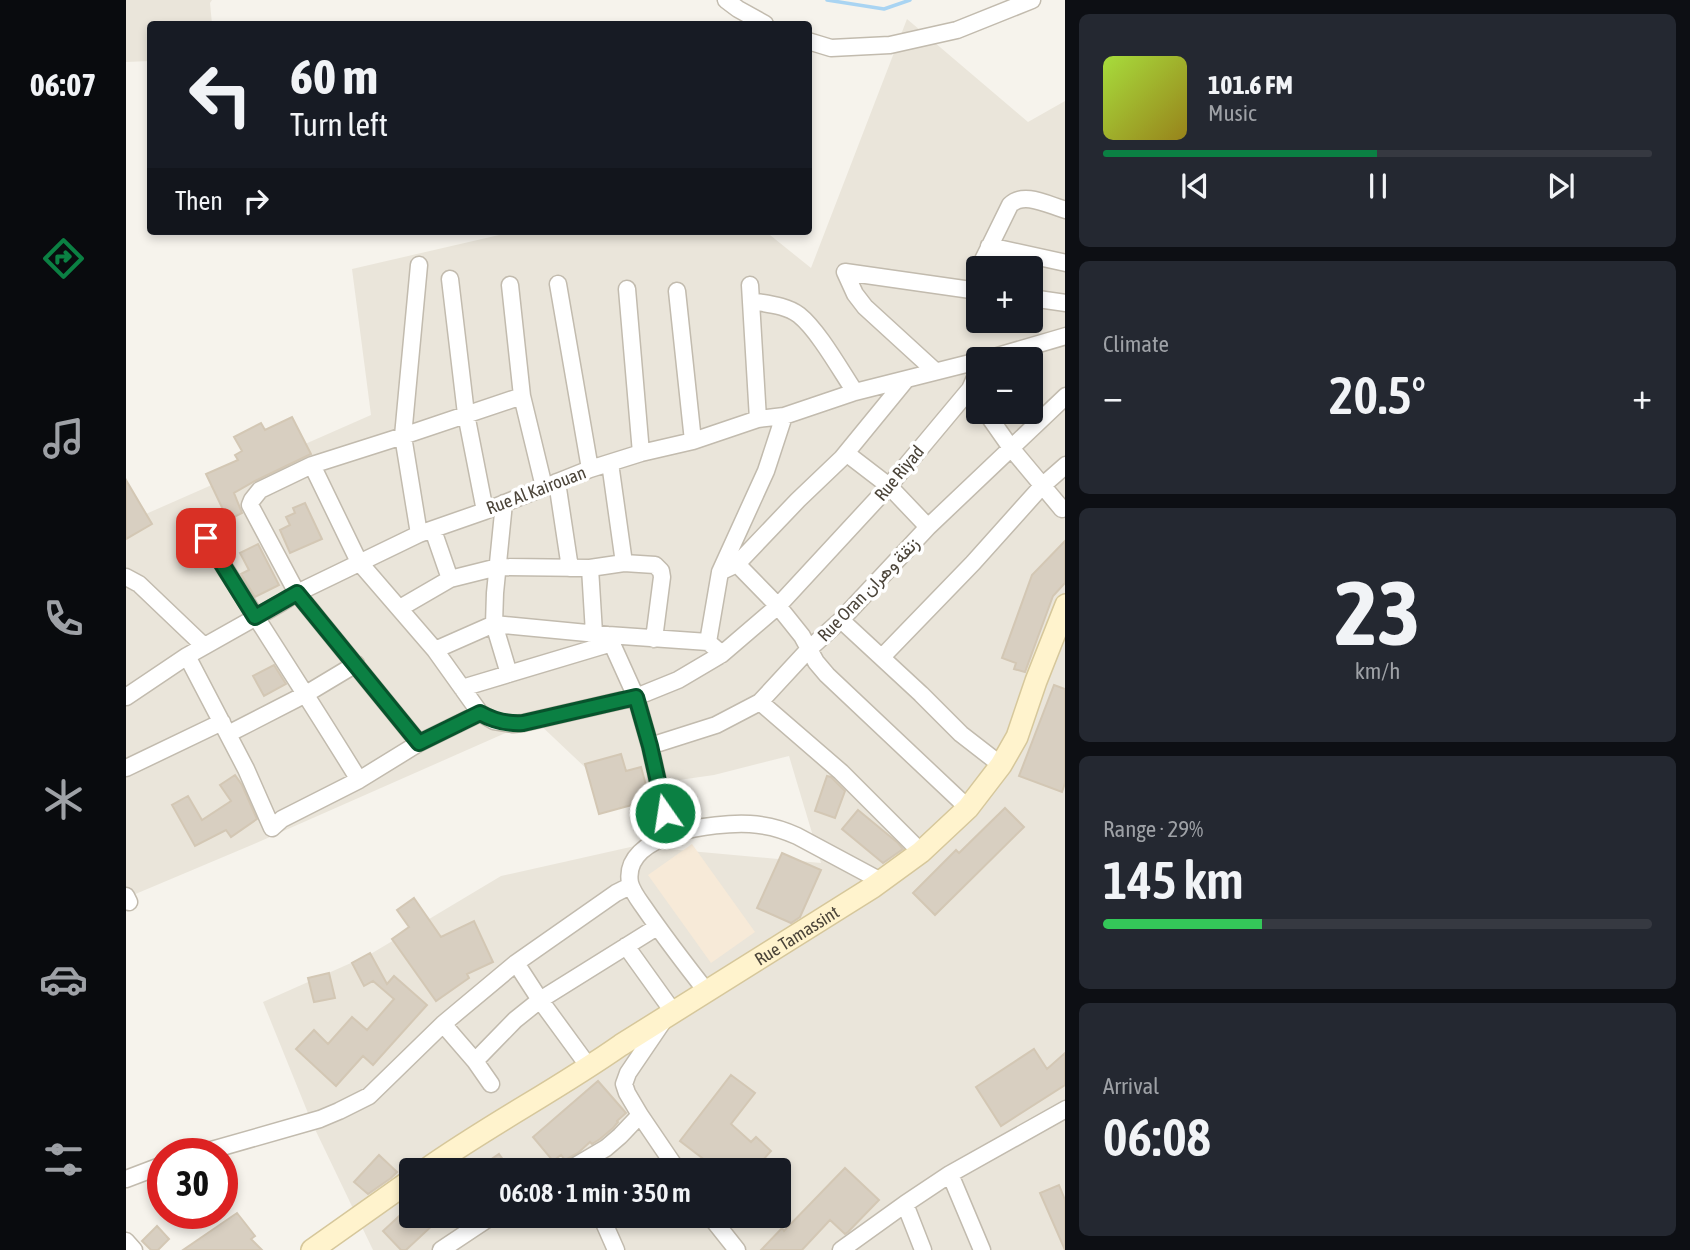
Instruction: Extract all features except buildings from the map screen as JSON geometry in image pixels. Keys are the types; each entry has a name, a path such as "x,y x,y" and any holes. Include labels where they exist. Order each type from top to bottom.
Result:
{"main road":[{"name":"Rue Tamassint","path":"444,1158 881,881 921,852 968,808 1001,765 1017,737 1065,605"},
{"path":"312,1250 399,1188"}],"street":[{"path":"726,0 760,21"},
{"path":"812,42 831,48 890,45 957,30 1032,0"},
{"path":"984,256 1010,205 1016,199 1025,198 1065,210"},
{"path":"989,246 1065,263"},
{"path":"419,265 403,436 426,532 450,579"},
{"path":"935,371 865,307 845,272 966,289"},
{"path":"450,279 466,414 485,511"},
{"path":"558,284 590,469"},
{"path":"510,285 522,396 551,484 570,568"},
{"path":"627,289 641,453"},
{"path":"677,291 693,441"},
{"path":"758,419 751,293 798,315 814,332 855,392"},
{"path":"1043,300 1065,303"},
{"path":"1028,347 1065,336"},
{"name":"Rue Al Kairouan","path":"126,697 187,656 297,593 426,532 590,469 641,453 693,441 758,419 784,416 855,392 966,364"},
{"path":"720,572 737,564 846,453 905,381"},
{"path":"419,743 297,593 250,505 260,490 312,465 522,396"},
{"name":"Rue Oran زنقة وهران","path":"650,746 716,725 760,702 928,527 1065,396"},
{"name":"Rue Riyad","path":"480,713 494,721 523,723 636,697 678,680 722,654 778,606 966,404"},
{"path":"708,642 720,572 766,471 784,416"},
{"path":"994,424 1062,509"},
{"path":"846,453 889,486 928,527"},
{"path":"610,463 624,563"},
{"path":"187,656 246,769 272,828 282,818 359,780 419,743 480,713 435,650 359,562 312,465"},
{"path":"882,657 973,563 1042,486 1065,465"},
{"path":"504,503 494,624 509,674"},
{"path":"194,519 359,780"},
{"path":"400,608 450,579 498,567 590,568 624,563 655,565 661,571 662,578 654,639"},
{"path":"737,564 778,606 802,636 827,675 968,808"},
{"path":"590,568 605,637 636,697 670,835"},
{"path":"126,576 139,584 204,646"},
{"path":"841,620 961,734 1001,765"},
{"path":"435,650 494,624 605,637 708,642 722,654"},
{"path":"462,688 509,674 605,637"},
{"path":"126,768 306,694 356,664"},
{"path":"760,702 841,772 921,852"},
{"path":"707,992 630,887 630,865 635,856 661,838 692,829 749,824 766,826 785,830 881,881"},
{"path":"238,1142 320,1119 369,1096 443,1024 516,963 616,893 630,887"},
{"path":"475,1061 515,1020 540,1000 657,926"},
{"path":"626,946 670,1016 628,1073 625,1084 627,1093 640,1115 669,1158"},
{"path":"516,963 589,1068"},
{"path":"443,1024 491,1084"},
{"path":"841,1250 864,1243 905,1204 950,1174 1065,1109"},
{"path":"589,1158 606,1148 640,1115"},
{"path":"126,1179 147,1171"},
{"path":"950,1174 982,1250"},
{"path":"905,1204 923,1250"},
{"path":"441,1250 474,1228"},
{"path":"607,1228 617,1250"},
{"path":"720,1228 737,1250"},
{"path":"126,1241 134,1250"}],"shaded area":[{"path":"126,0 212,0 212,21 147,21 147,61 126,62"},
{"path":"907,19 1028,122 1065,101 1065,1250 373,1250 312,1123 263,1002 369,955 501,876 635,846 821,863 789,756 714,775 609,790 535,720 126,898 126,483 139,517 371,415 352,269 499,235 770,235 811,268"},
{"path":"692,844 755,932 711,963 648,875"}],"waterway":[{"path":"827,0 884,9 910,0"}],"route":[{"path":"206,538 255,617 297,593 419,743 480,713 494,721 523,723 636,697 665,813"}]}
